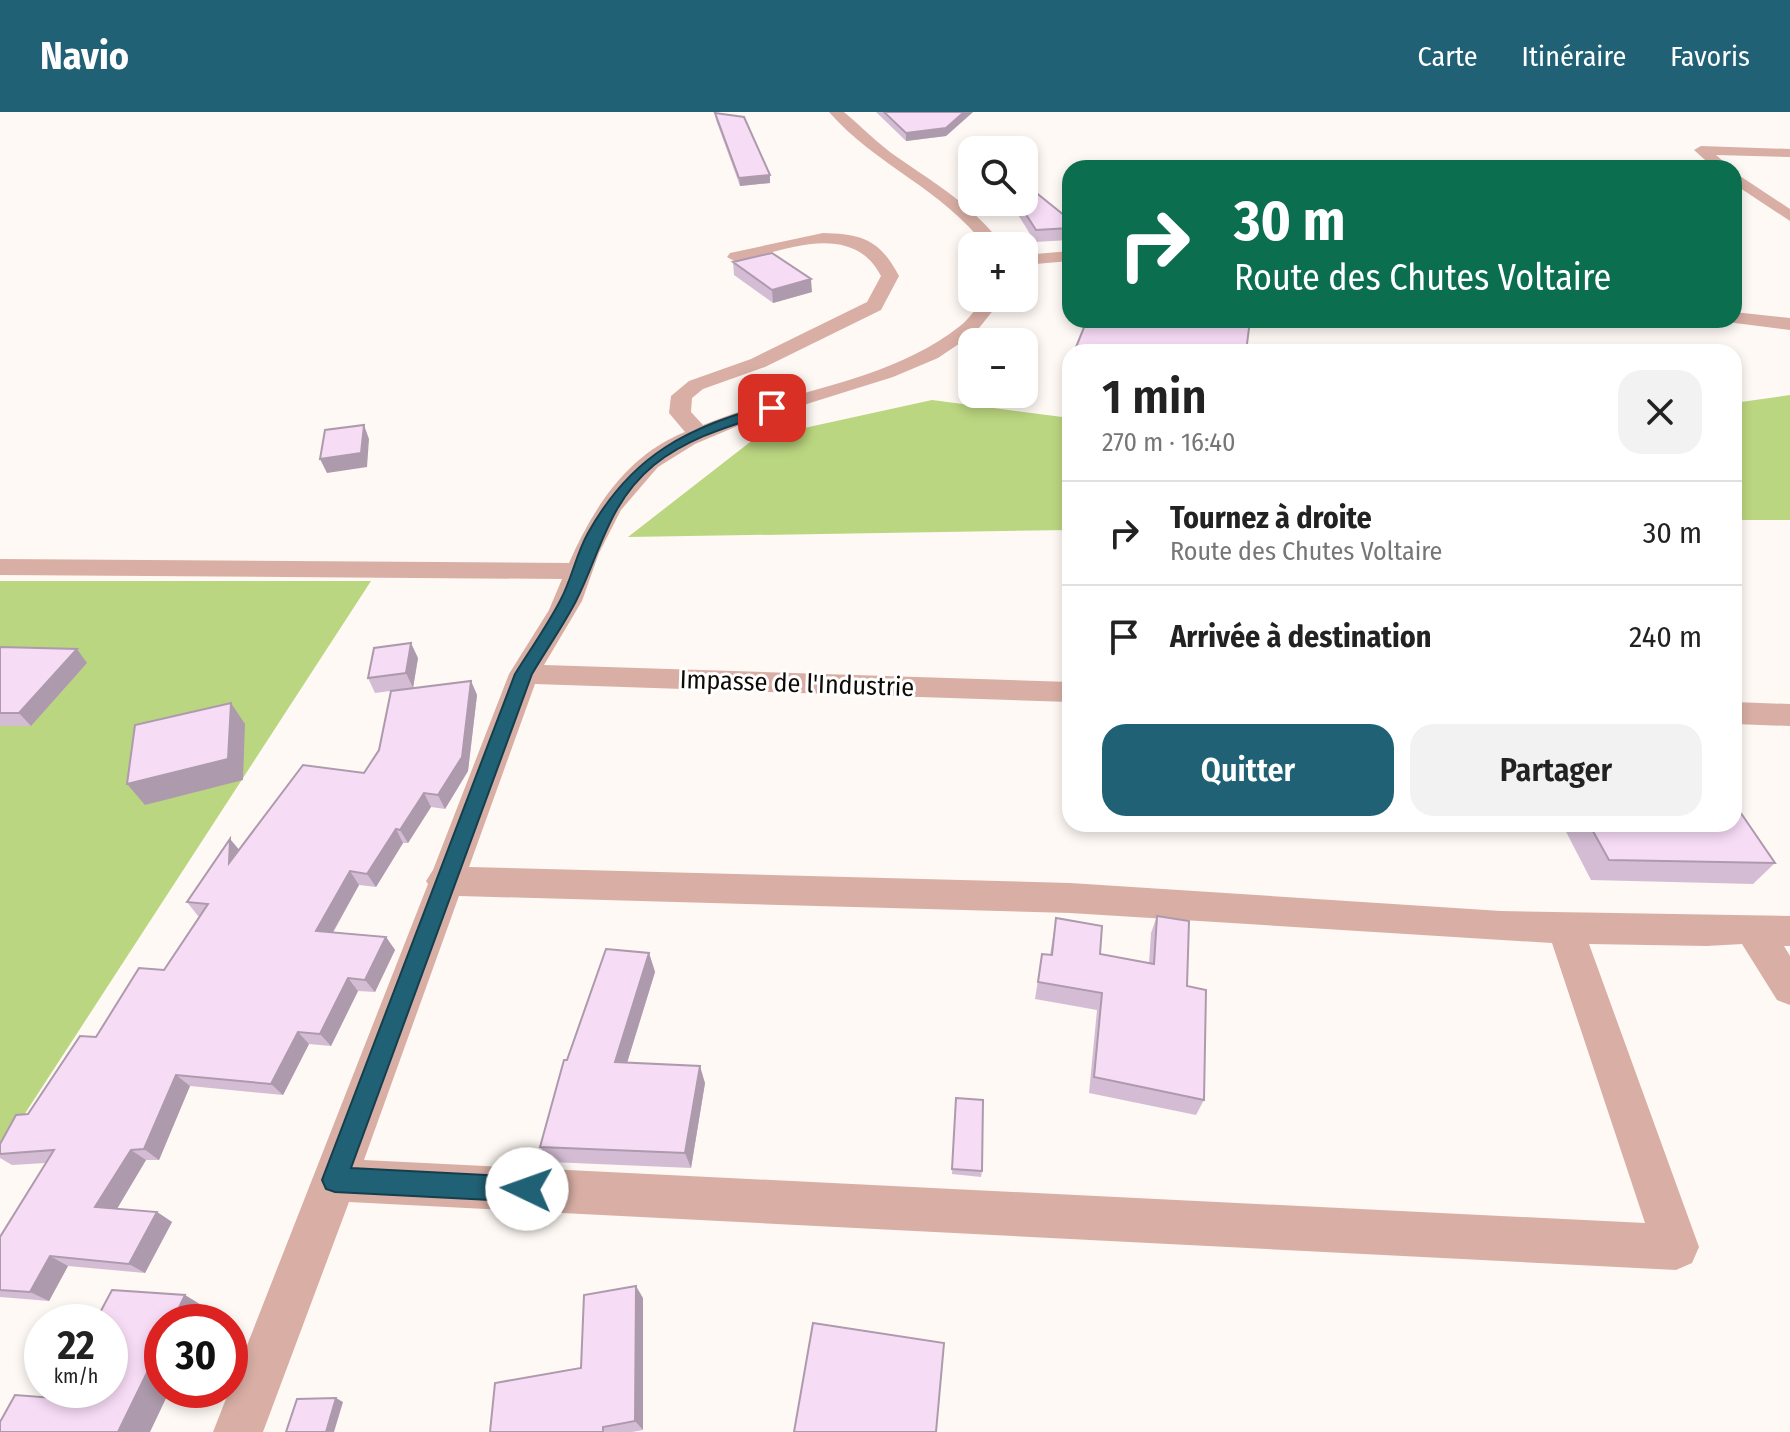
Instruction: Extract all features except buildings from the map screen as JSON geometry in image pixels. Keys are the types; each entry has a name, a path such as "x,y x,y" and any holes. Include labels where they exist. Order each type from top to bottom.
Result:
{"street":[{"path":"836,112 880,151 959,206 985,232"},
{"path":"1713,160 1701,150 1790,153"},
{"path":"1742,183 1790,216"},
{"path":"698,433 680,413 682,396 696,385 758,363 874,306 890,276 886,261 873,247 841,239 820,238 736,257"},
{"path":"1038,259 1062,257"},
{"path":"238,1432 524,674 569,600 595,534 626,486 650,461 698,433 874,377 916,360 951,340 982,312"},
{"path":"1742,319 1790,324"},
{"path":"0,567 578,571"},
{"name":"Impasse de l'Industrie","path":"524,674 1062,692"},
{"path":"1742,713 1790,715"},
{"path":"444,881 1070,898 1501,926 1790,931"},
{"path":"335,1180 1676,1247 1565,927"},
{"path":"1752,928 1790,988"}],"green space":[{"path":"1790,395 1790,520 1742,520 1742,402"},
{"path":"932,400 958,403 958,408 993,408 1062,417 1062,530 628,537 754,439"},
{"path":"0,581 371,581 0,1152"}],"route":[{"path":"527,1189 335,1180 444,881 524,674 569,600 595,534 626,486 650,461 698,433 772,408"}]}
